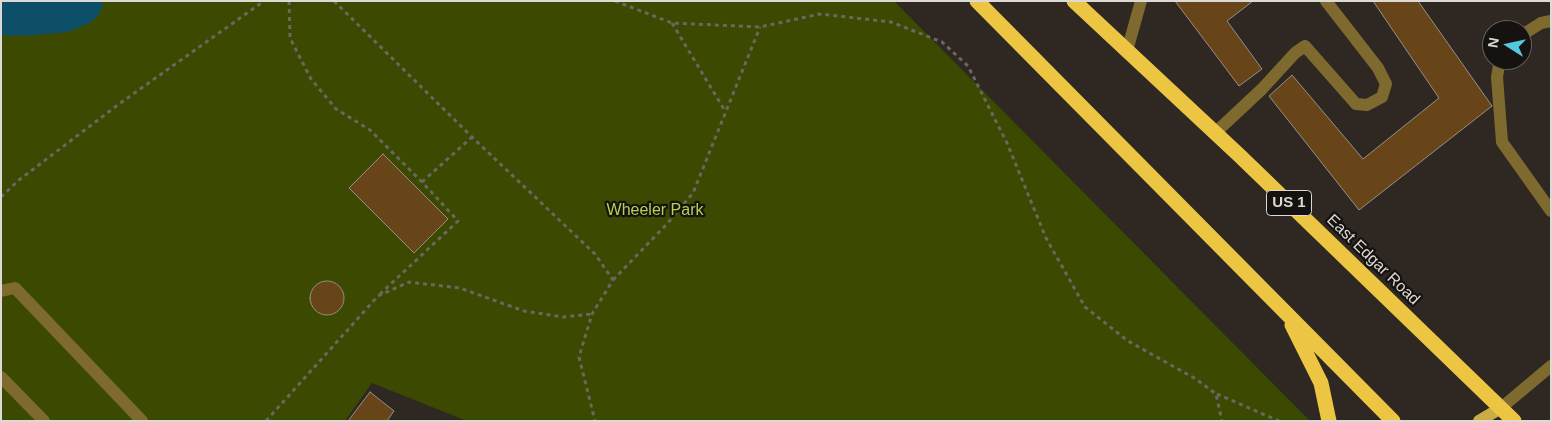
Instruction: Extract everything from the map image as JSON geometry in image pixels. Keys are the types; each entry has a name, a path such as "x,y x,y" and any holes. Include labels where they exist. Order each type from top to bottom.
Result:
{"highway":[{"path":"977,1 1393,421"},
{"name":"East Edgar Road","path":"1078,2 1514,421"},
{"path":"1286,313 1321,383 1329,421"}],"main road":[{"path":"1479,421 1501,408"}],"street":[{"path":"1127,51 1141,1"},
{"path":"1215,133 1262,89 1295,53 1305,46 1356,104 1367,105 1382,97 1386,84 1378,68 1326,1"},
{"path":"1532,28 1541,22 1551,21"},
{"path":"1498,70 1496,77 1502,142 1551,211"},
{"path":"1,291 15,288 142,421"},
{"path":"1501,408 1551,366"},
{"path":"1,377 44,421"}],"path":[{"path":"1,197 19,180 119,104 264,1"},
{"path":"266,421 378,296 458,221 370,130 336,109 311,79 290,38 289,1"},
{"path":"334,1 472,137 595,254 613,280"},
{"path":"614,1 672,23 760,28 820,14 890,22 942,42 968,66 1007,143 1046,238 1085,307 1128,341 1196,379 1216,394 1279,421"},
{"path":"672,23 726,112"},
{"path":"595,421 579,357 592,314 613,280 666,226 693,193 760,28"},
{"path":"422,182 472,137"},
{"path":"378,296 409,282 460,288 524,311 562,317 592,314"},
{"path":"1216,394 1222,421"}],"green space":[{"name":"Wheeler Park","path":"1,1 894,1 1310,421 467,421 372,383 345,421 1,421"}],"building":[{"path":"1175,1 1253,1 1227,21 1262,69 1239,86"},
{"path":"1373,1 1418,1 1492,106 1359,210 1269,96 1292,75 1363,159 1439,98"},
{"path":"383,154 448,219 414,253 349,188"},
{"path":"327,281 339,286 344,298 339,310 327,315 315,310 310,298 315,286"},
{"path":"370,392 394,411 387,421 348,421"}],"waterway":[{"path":"1,11 62,8 78,1"}]}
